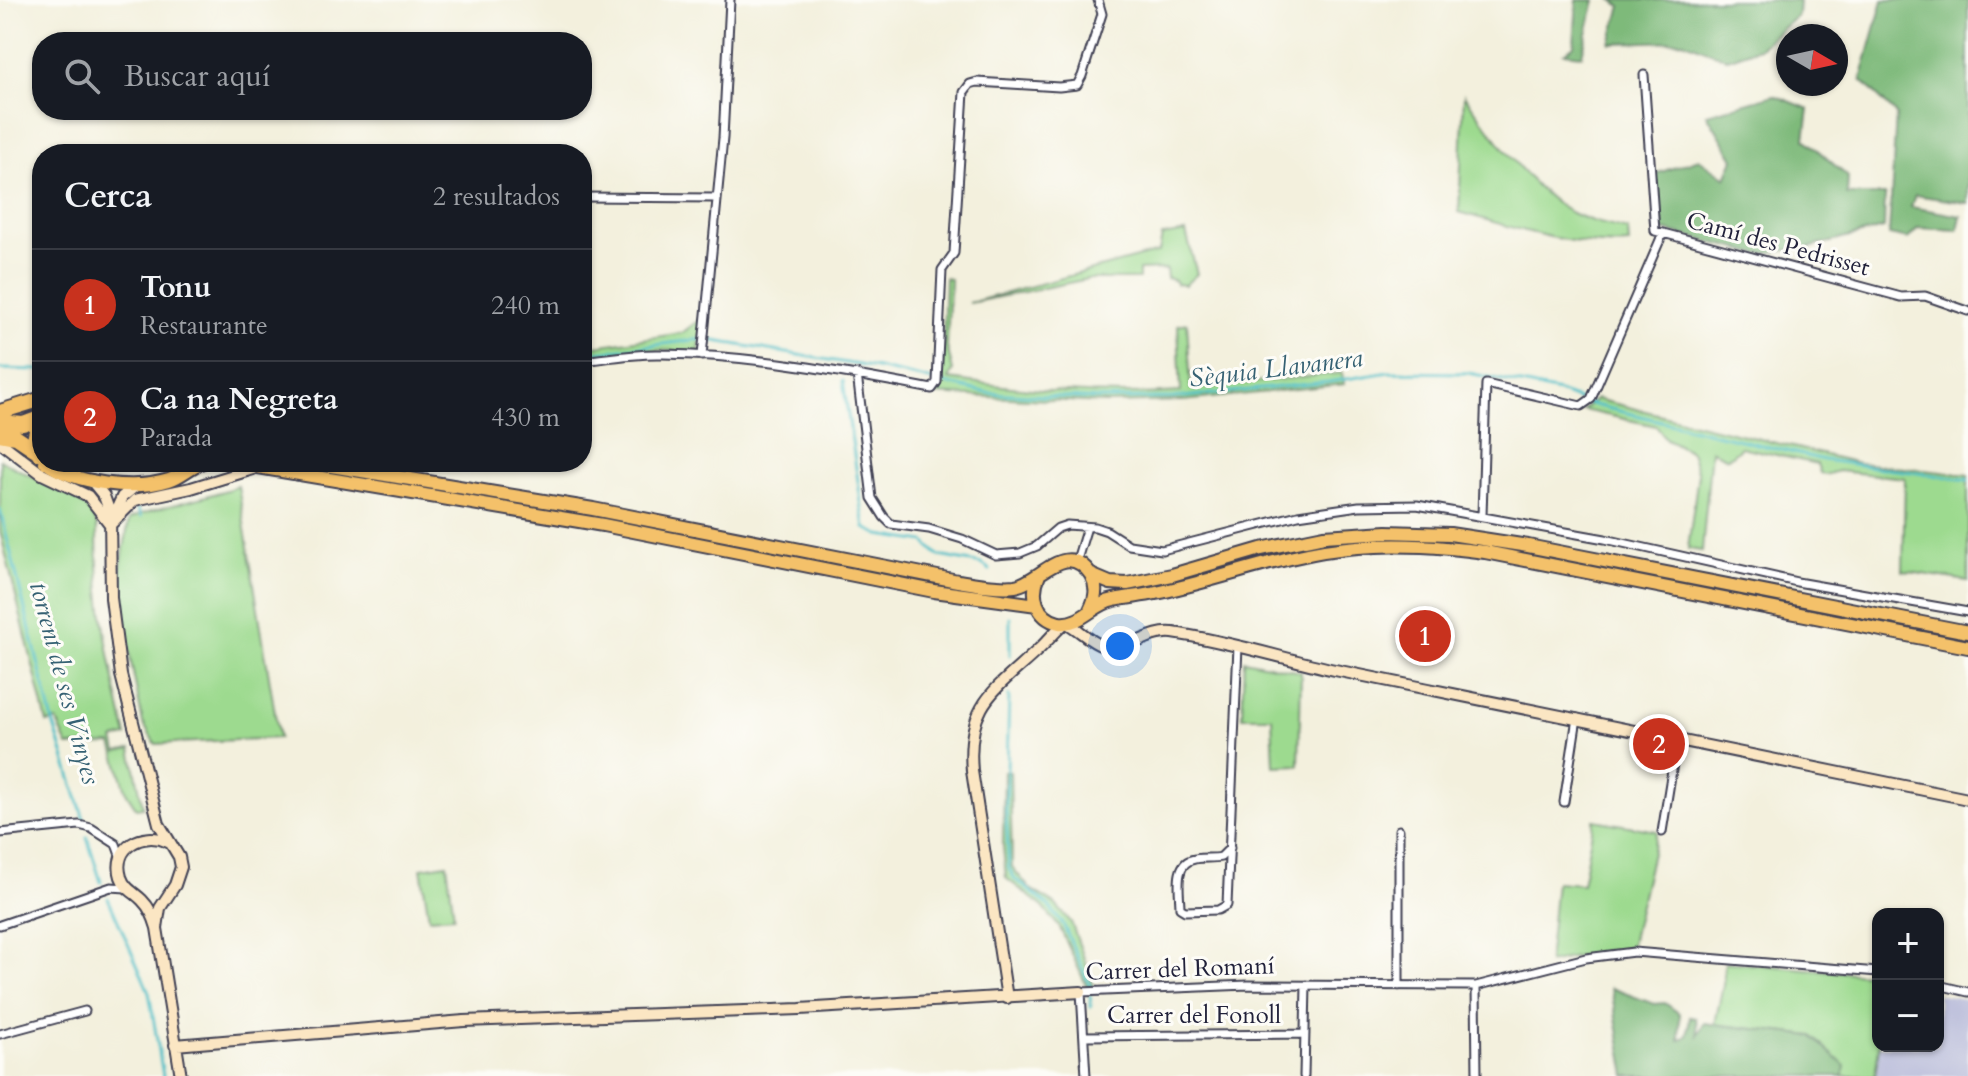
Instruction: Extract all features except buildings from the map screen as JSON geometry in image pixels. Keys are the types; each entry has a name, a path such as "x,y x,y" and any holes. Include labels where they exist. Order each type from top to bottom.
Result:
{"highway":[{"path":"0,412 32,402"},
{"path":"0,422 23,424 32,421"},
{"path":"0,434 16,437 32,450"}],"main road":[{"path":"65,472 91,480 138,484 169,481 181,472"},
{"path":"283,472 603,525 934,591 1037,605"},
{"path":"368,472 593,509 958,581 1014,586 1039,575 1054,563 1076,563 1091,575 1110,583 1127,584 1324,536 1435,533 1528,546 1968,632"},
{"path":"1039,575 1034,591 1037,605 1046,616 1066,623 1112,600 1157,593 1296,556 1357,547 1420,545 1485,552 1968,647"},
{"path":"1088,612 1096,595 1091,575"}],"street":[{"path":"702,356 723,138 730,0"},
{"path":"592,360 660,353 752,359 857,374 932,389 937,382 942,270 954,253 964,92 970,84 977,82 1059,87 1077,85 1102,14 1098,0"},
{"path":"1644,75 1655,231 1663,233"},
{"path":"592,197 716,198"},
{"name":"Camí des Pedrisset","path":"1482,516 1486,384 1581,406 1591,399 1663,233 1901,297 1925,296 1968,311"},
{"path":"857,374 872,498 891,524 929,529 962,539 984,552 1008,555 1037,546 1058,528 1067,525 1107,531 1129,545 1162,550 1286,517 1359,506 1417,505 1605,539 1797,582 1968,612"},
{"path":"0,442 32,466"},
{"path":"39,472 88,496 110,525"},
{"path":"110,525 135,500 191,488 239,472"},
{"path":"91,480 104,496 110,525 114,634 124,688 156,812 181,867 175,885 160,908 157,928"},
{"path":"110,525 117,504 138,484"},
{"path":"1076,563 1087,527"},
{"path":"1087,637 1088,612"},
{"path":"1045,643 1046,616"},
{"path":"1007,998 972,771 971,739 981,708 999,684 1066,623 1099,645 1113,648 1164,633 1238,646 1335,670 1968,799"},
{"path":"1230,848 1221,857 1184,862 1181,868 1180,908 1185,911 1218,910 1227,905 1230,848 1238,646"},
{"path":"1564,802 1577,718"},
{"path":"1662,832 1677,739"},
{"path":"121,858 153,823 156,812"},
{"path":"0,833 66,824 91,828 116,844 126,888"},
{"path":"1399,830 1399,986"},
{"path":"116,844 151,836 168,842"},
{"path":"111,887 120,872"},
{"path":"0,925 111,887 126,888 149,899 168,892"},
{"path":"139,896 153,915 157,928 181,1076"},
{"name":"Carrer del Romaní","path":"175,1045 464,1021 885,1005 1081,992 1248,985 1476,986 1586,958 1634,952 1872,972"},
{"path":"1304,1076 1306,985"},
{"path":"1476,986 1477,1076"},
{"path":"1944,986 1968,992"},
{"path":"1081,992 1086,1076"},
{"path":"0,1034 85,1011"},
{"name":"Carrer del Fonoll","path":"1084,1036 1305,1034"}],"shaded area":[{"path":"1944,995 1968,1000 1968,1076 1875,1076 1878,1052 1944,1052"}],"green space":[{"path":"1577,0 1595,0 1582,55 1564,53 1574,45"},
{"path":"1613,0 1799,0 1798,15 1787,24 1776,24 1776,34 1759,48 1728,59 1683,41 1610,43 1621,6"},
{"path":"1883,0 1968,0 1968,203 1915,195 1911,207 1961,216 1958,230 1918,228 1908,239 1889,235 1896,114 1861,80"},
{"path":"1464,95 1512,158 1554,202 1575,214 1628,230 1629,244 1564,240 1459,212"},
{"path":"1774,95 1809,109 1805,139 1848,177 1847,195 1885,195 1884,228 1812,247 1758,254 1659,229 1655,174 1699,159 1726,178 1734,159 1707,114"},
{"path":"1186,232 1197,274 1185,285 1167,278 1166,269 1139,270 1139,279 1088,279 969,303 1159,252 1162,236"},
{"path":"945,278 950,279 947,347 953,371 949,379 1065,392 1181,392 1178,325 1187,323 1191,389 1342,373 1344,384 1182,401 1107,403 930,394 942,387"},
{"path":"703,317 699,352 659,350 592,357 592,346 682,333"},
{"path":"1596,399 1858,463 1968,475 1968,581 1903,571 1905,478 1838,471 1825,475 1820,473 1817,464 1741,447 1728,458 1711,450 1702,551 1688,549 1698,474 1691,452 1666,439 1656,426 1583,410"},
{"path":"0,460 83,503 92,511 97,526 105,632 127,736 114,739 117,752 131,749 143,807 136,808 127,794 112,744 68,746 57,721 47,723 0,531"},
{"path":"238,486 279,738 155,744 143,723 123,622 120,572 129,519"},
{"path":"1244,660 1301,672 1299,765 1274,766 1272,717 1242,717"},
{"path":"1004,772 1010,772 1012,867 1029,888 1055,904 1071,922 1094,986 1087,987 1060,928 1043,907 1006,878"},
{"path":"1594,820 1657,831 1630,948 1548,963 1556,882 1582,884"},
{"path":"447,864 454,916 429,918 421,868"},
{"path":"1725,962 1872,974 1872,1052 1878,1052 1875,1076 1843,1076 1844,1066 1812,1036 1715,1024"},
{"path":"1611,988 1654,1004 1665,1003 1680,1014 1679,1040 1687,1036 1690,1017 1696,1018 1698,1035 1704,1023 1812,1036 1845,1066 1843,1076 1626,1076"}],"waterway":[{"name":"Sèquia Llavanera","path":"592,353 703,339 877,368 988,393 1098,399 1173,398 1328,382 1389,372 1469,373 1559,392 1594,405 1824,460 1968,480"},
{"name":"Sèquia Llavanera","path":"0,369 32,370"},
{"path":"843,381 865,528 880,535 925,542 939,556 982,564 990,570"},
{"name":"torrent de ses Vinyes","path":"0,509 53,722 84,819"},
{"path":"137,509 141,517"},
{"path":"1010,617 1010,655"},
{"path":"1009,696 1006,811 1009,869 1015,879 1048,905 1063,924 1090,986"},
{"name":"torrent de ses Vinyes","path":"87,837 101,882"},
{"name":"torrent de ses Vinyes","path":"108,898 149,992 163,1076"},
{"path":"1090,995 1091,1007"}],"place":[{"name":"Tonu","path":"1425,636"},
{"name":"Ca na Negreta","path":"1659,744"}]}
